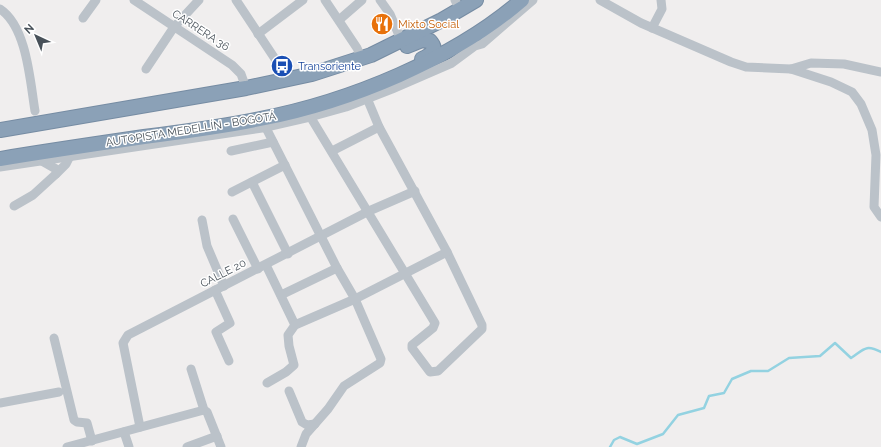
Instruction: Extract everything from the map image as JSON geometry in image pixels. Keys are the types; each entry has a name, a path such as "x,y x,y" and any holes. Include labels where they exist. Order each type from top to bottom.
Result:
{"highway":[{"path":"0,130 289,80 361,59 459,4 476,0"},
{"name":"AUTOPISTA MEDELLÍN - BOGOTÁ","path":"0,159 118,141 264,123 307,112 334,100 348,100 397,75 426,63 470,40 498,21 522,0"},
{"path":"348,100 364,84 431,54 434,46 430,41 422,40 366,64 360,65 361,59"},
{"path":"0,140 8,132 51,124 66,118"},
{"path":"0,145 5,151 9,152 92,139 118,141"}],"street":[{"path":"83,18 96,0"},
{"name":"CARRERA 36","path":"134,0 232,65 241,74 245,88"},
{"path":"146,69 174,27 199,0"},
{"path":"236,0 289,80"},
{"path":"325,0 339,20 361,59"},
{"path":"339,20 362,0"},
{"path":"380,0 390,14 400,37"},
{"path":"369,103 380,127 447,252 482,327 438,371 434,373 430,372 412,348 413,343 433,328 435,322 307,112 392,89 452,63 475,46 482,44 533,0"},
{"path":"600,0 652,28 746,67 791,69 831,82 852,92 861,104 872,130 876,155 874,207 881,217"},
{"path":"652,28 662,9 661,0"},
{"path":"258,34 298,2"},
{"path":"0,9 10,19 19,32 35,111"},
{"path":"791,69 811,63 844,64 881,72"},
{"path":"348,100 369,103 388,94 392,89 397,75"},
{"path":"0,167 224,134 264,123 337,268 355,299 381,361 344,386 306,434 301,446"},
{"path":"332,151 380,127"},
{"path":"231,151 273,142"},
{"path":"14,206 33,195 66,164 70,156"},
{"path":"42,161 56,169 56,174"},
{"path":"232,192 285,165"},
{"path":"252,182 288,254"},
{"name":"CALLE 20","path":"140,427 125,350 124,339 128,335 321,236 415,191"},
{"path":"233,219 281,295 295,325"},
{"path":"202,220 207,246 224,286"},
{"path":"267,383 294,366 288,335 295,325 355,299 447,252"},
{"path":"281,295 337,268"},
{"path":"215,290 230,323 216,332 229,361"},
{"path":"54,338 74,420 77,422 87,423 92,441"},
{"path":"191,369 204,410 207,412 222,447"},
{"path":"289,391 302,422 307,425 315,424"},
{"path":"0,403 59,392"},
{"path":"67,447 204,410"},
{"path":"124,432 128,447"},
{"path":"186,447 218,436"}],"waterway":[{"path":"610,447 614,440 620,437 637,444 663,434 678,415 704,408 709,396 724,393 732,379 751,371 768,371 789,358 820,356 835,343 851,358 862,350 868,348 881,352"}],"place":[{"name":"Mixto Social","path":"382,24"},
{"name":"Transoriente","path":"282,66"}]}
